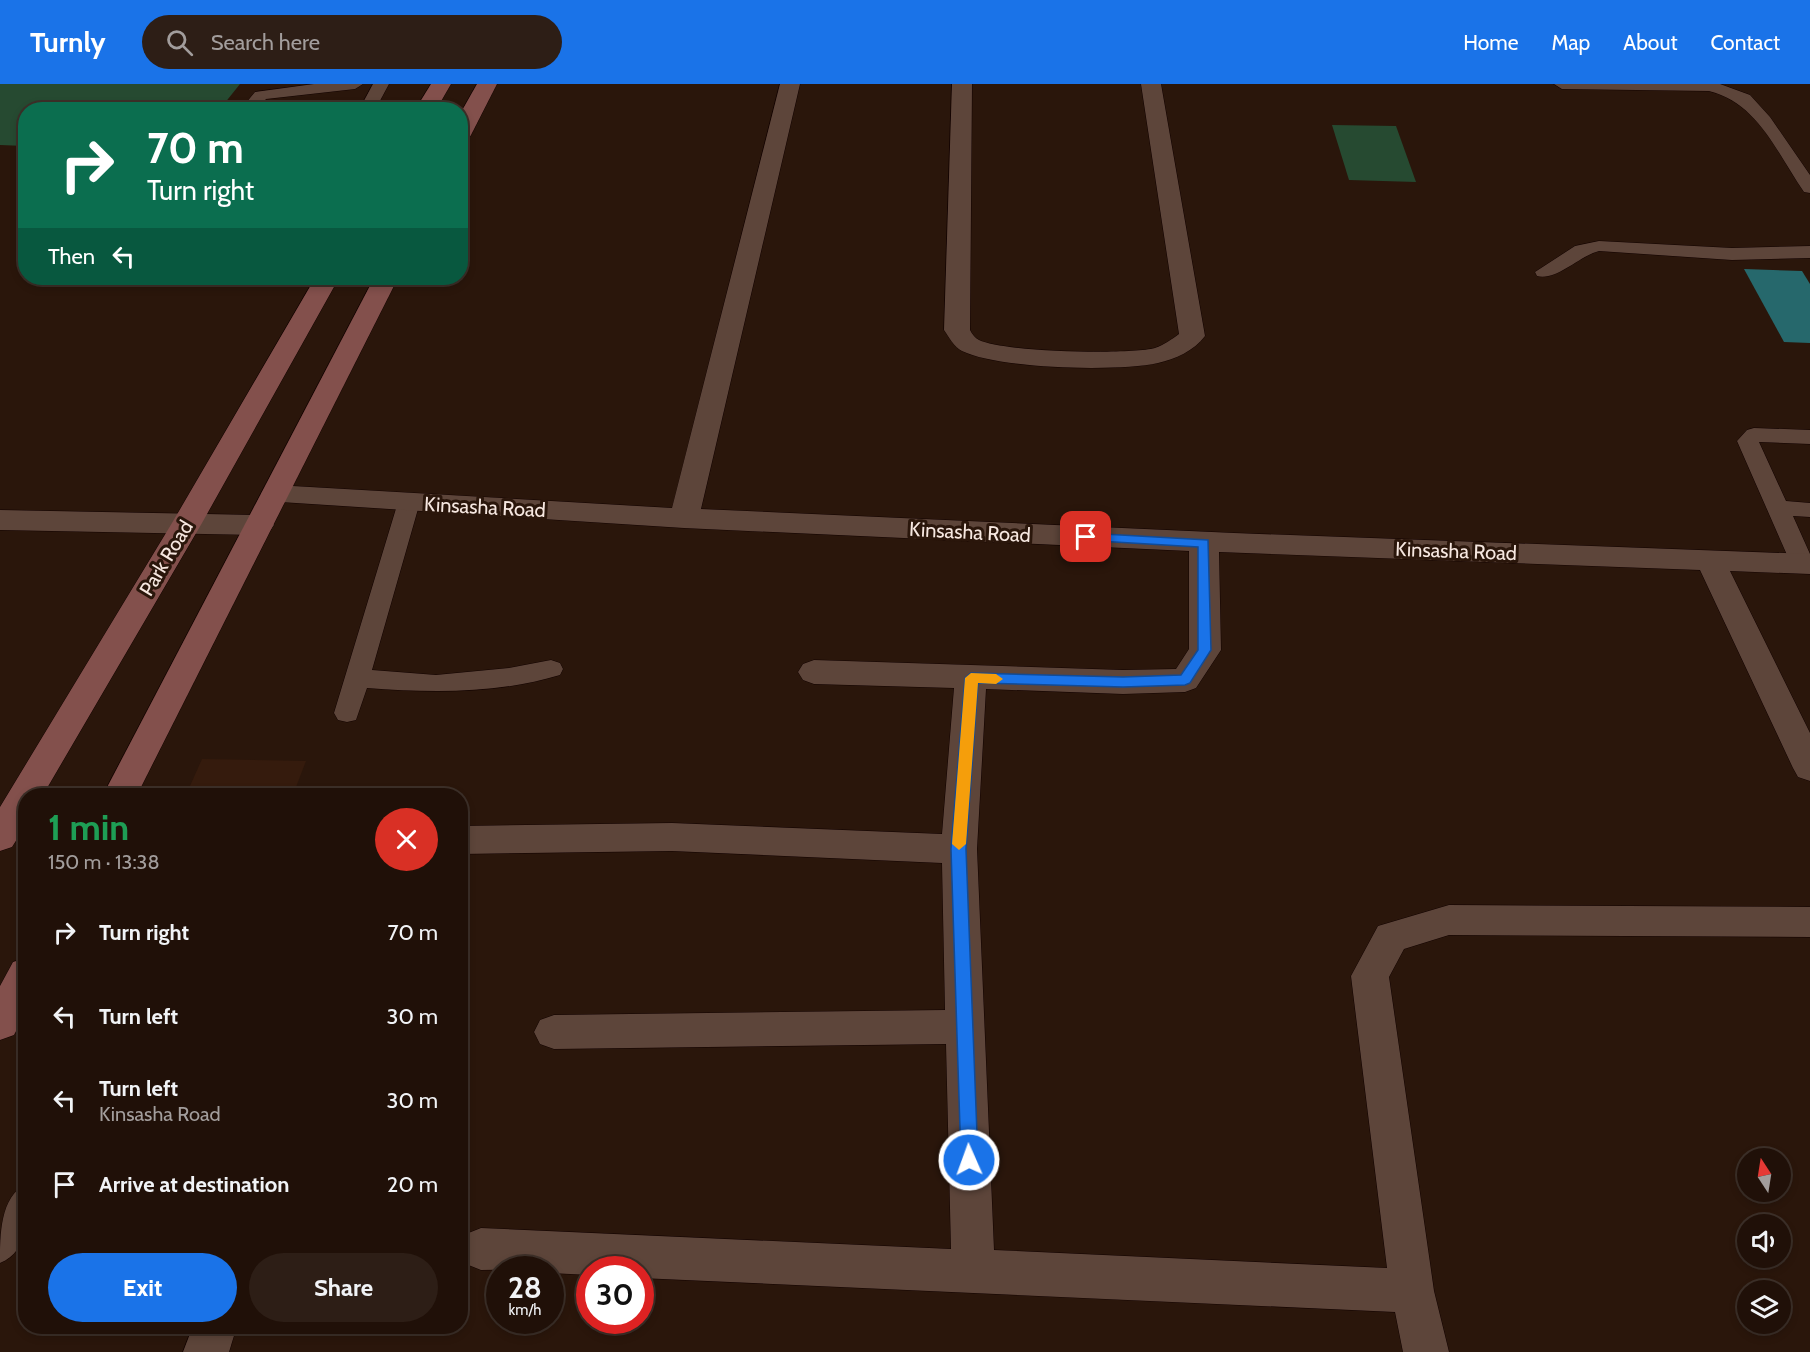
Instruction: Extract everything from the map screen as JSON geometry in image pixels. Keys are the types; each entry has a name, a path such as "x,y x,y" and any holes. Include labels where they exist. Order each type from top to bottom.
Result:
{"main road":[{"path":"430,102 441,84"},
{"path":"468,120 487,84"},
{"name":"Park Road","path":"29,788 187,523 323,285"},
{"path":"124,788 382,285"},
{"name":"Park Road","path":"0,837 18,807"},
{"path":"0,1023 18,989"}],"street":[{"path":"684,518 790,84"},
{"path":"962,84 957,330 968,345 993,353 1069,357 1152,356 1178,348 1192,336 1151,84"},
{"name":"Kinsasha Road","path":"274,494 684,518 1204,543 1807,564"},
{"path":"0,520 258,525"},
{"path":"814,672 1123,682 1185,680 1204,650 1204,543"},
{"path":"1710,560 1810,768"},
{"path":"971,678 959,849 973,1271"},
{"path":"468,840 672,837 959,849"},
{"path":"1426,1352 1412,1291 1370,976 1390,937 1449,920 1810,922"},
{"path":"554,1032 965,1027"},
{"path":"481,1249 1412,1291"},
{"path":"206,1352 212,1334"}],"lane":[{"path":"255,102 261,95 355,84"},
{"path":"371,102 381,84"},
{"path":"1562,84 1720,86 1747,101 1810,188"},
{"path":"1544,272 1581,250 1599,246 1732,254 1810,252"},
{"path":"1807,564 1777,508 1748,441 1754,435 1810,437"},
{"path":"347,713 409,502"},
{"path":"1777,508 1810,510"},
{"path":"358,678 436,684 509,677 551,669"},
{"path":"0,1247 18,1214"}],"shaded area":[{"path":"202,759 306,761 296,788 189,788"}],"green space":[{"path":"0,84 240,84 226,102 18,102 18,146 0,145"},
{"path":"1332,125 1396,126 1416,182 1349,180"}],"water":[{"path":"1744,269 1802,271 1810,284 1810,343 1784,342"}],"slow traffic":[{"path":"959,844 971,678 996,679"}],"route":[{"path":"969,1160 959,849 971,678 1123,682 1185,680 1204,650 1204,543 1086,537"}]}
